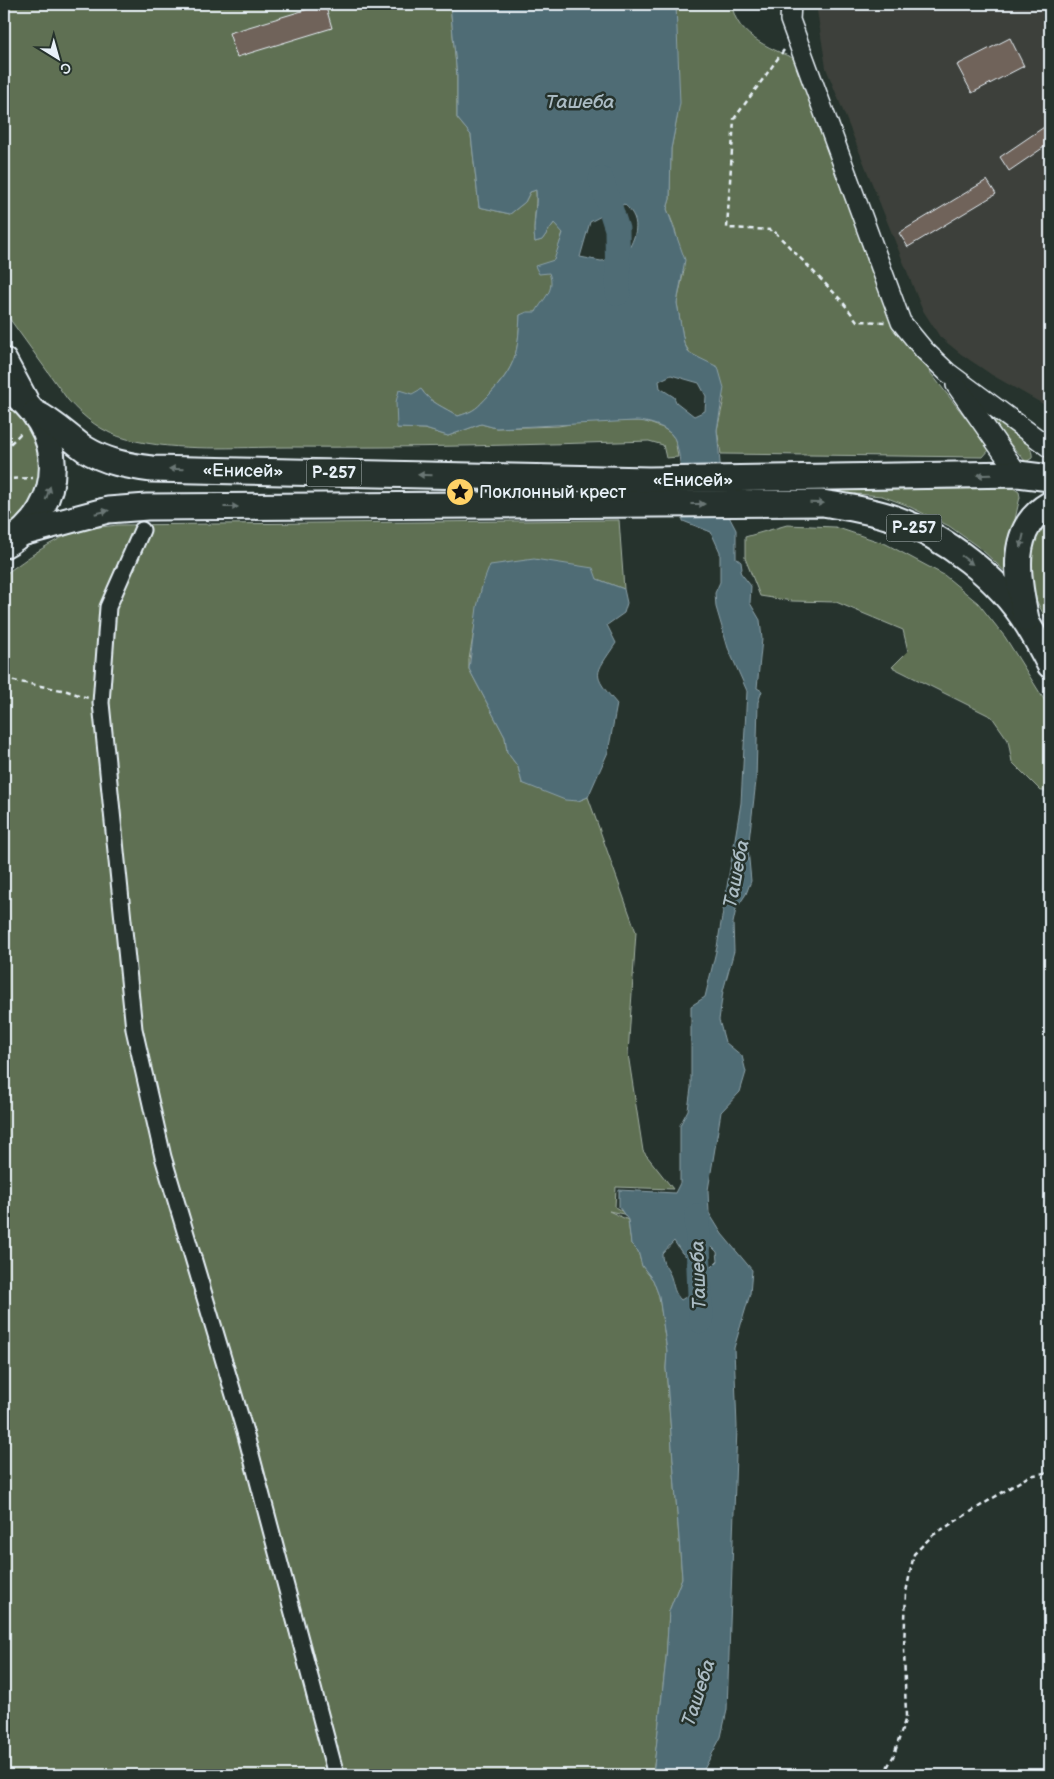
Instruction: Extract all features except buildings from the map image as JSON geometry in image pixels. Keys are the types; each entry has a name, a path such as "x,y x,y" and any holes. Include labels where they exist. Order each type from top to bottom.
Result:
{"highway":[{"name":"«Енисей»","path":"4,361 50,444 52,478 42,509 13,539"},
{"name":"«Енисей»","path":"4,387 30,408 47,418 73,440 100,457 131,467 649,492"},
{"name":"«Енисей»","path":"13,539 108,510 147,507 649,492 768,492 1018,474 1050,478"},
{"name":"«Енисей»","path":"768,492 862,509 894,518 948,546 975,566 1003,594 1027,624 1050,665"},
{"name":"«Енисей»","path":"1027,624 1019,576 1020,545 1026,525 1039,510 1050,504"}],"street":[{"path":"790,12 901,322 924,350 947,372 1050,448"},
{"path":"947,372 1050,432"},
{"path":"947,372 1018,474"},
{"path":"142,530 108,607 101,703 134,1029 163,1157 245,1432 336,1775"}],"path":[{"path":"790,12 788,44 734,119 727,228 773,230 841,300 857,321 901,322"},
{"path":"4,450 29,425 30,408"},
{"path":"4,479 52,478"},
{"path":"4,679 67,691 101,703"},
{"path":"883,1775 894,1755 906,1717 904,1648 906,1592 914,1554 933,1535 1029,1476 1050,1472"}],"shaded area":[{"path":"816,4 1050,4 1050,408 992,375 961,354 940,337 922,309 826,68"}],"green space":[{"path":"4,4 450,4 457,76 457,118 471,135 479,207 510,214 525,202 530,192 536,190 535,242 542,240 554,223 563,232 555,260 548,263 552,280 550,292 536,312 520,315 514,359 498,385 475,408 458,416 433,401 421,389 397,428 425,429 448,436 481,424 496,428 558,426 590,421 643,421 663,428 670,433 675,439 678,457 666,458 663,445 649,441 424,447 228,448 166,446 127,439 110,433 95,424 68,400 4,311"},
{"path":"676,4 732,4 735,16 749,34 769,47 802,62 908,344 990,449 983,457 721,454 717,430 724,399 699,358 690,353 684,343 677,303 684,270 675,229 667,209 670,199 671,149 677,118"},
{"path":"4,402 27,424 34,437 40,466 34,496 27,511 4,532"},
{"path":"989,414 1023,439 1032,452 1032,458 1026,462 986,416"},
{"path":"1013,488 1019,492 1020,497 1013,528 1011,577 981,549 949,526 906,505 882,496 818,491"},
{"path":"1050,514 1050,627 1034,596 1029,577 1031,536"},
{"path":"619,520 624,589 597,579 482,586 469,659 469,669 505,737 507,752 518,767 522,783 578,801 588,797 636,932 628,1054 643,1151 673,1189 616,1187 615,1207 628,1215 609,1211 628,1220 631,1244 638,1251 642,1266 653,1280 659,1296 667,1351 666,1368 682,1578 669,1611 666,1659 653,1775 4,1775 4,575 41,549 61,538 86,529 117,525"},
{"path":"787,525 835,527 886,544 944,575 978,603 1005,637 1050,709 1050,791 1041,791 1012,762 1008,740 992,717 892,667 908,651 903,630 836,602 792,601 760,596 745,558 745,537"}],"water":[{"path":"450,4 676,4 680,103 671,149 670,199 667,209 685,260 677,303 684,343 689,353 718,367 724,388 717,430 724,507 736,530 736,558 741,562 742,569 740,572 751,586 750,603 760,620 762,639 757,688 762,691 758,702 756,781 748,849 751,881 746,894 736,909 733,923 734,951 723,991 719,1020 725,1042 742,1056 746,1072 740,1092 721,1112 708,1190 709,1213 722,1234 752,1270 750,1294 734,1348 737,1427 727,1710 721,1737 701,1775 653,1775 666,1659 669,1611 682,1578 666,1368 667,1351 659,1296 653,1280 642,1266 638,1251 631,1244 628,1220 619,1207 619,1190 675,1193 680,1183 680,1125 688,1110 691,1088 691,1006 705,997 717,947 741,803 747,691 728,648 716,607 715,593 720,582 720,552 711,532 683,521 678,448 672,435 664,428 646,422 635,421 496,428 481,424 448,436 425,429 397,428 396,402 399,390 412,394 421,389 433,401 458,416 475,408 498,385 514,359 520,315 527,312 536,312 550,290 551,279 549,273 539,274 535,266 554,260 563,233 554,223 542,240 535,242 536,190 530,192 525,202 510,214 479,207 471,135 457,118 457,76","holes":["624,204 634,218 636,231 623,259 601,261 580,257 590,222","671,375 699,383 706,396 705,411 694,416 676,402 674,397 660,388 659,381","674,1241 682,1253 689,1258 702,1247 711,1246 717,1252 718,1261 712,1267 703,1269 703,1286 681,1300 663,1261 662,1254"]},
{"path":"534,559 593,568 597,579 624,589 627,603 624,613 607,625 616,643 603,662 598,674 599,680 617,704 608,752 588,797 578,801 565,800 522,783 518,767 507,752 505,737 469,669 477,607 490,565"}],"waterway":[{"name":"Ташеба","path":"601,179 617,229 618,293"},
{"name":"Ташеба","path":"697,1216 701,1321"}],"place":[{"name":"Поклонный крест","path":"460,492"}]}
